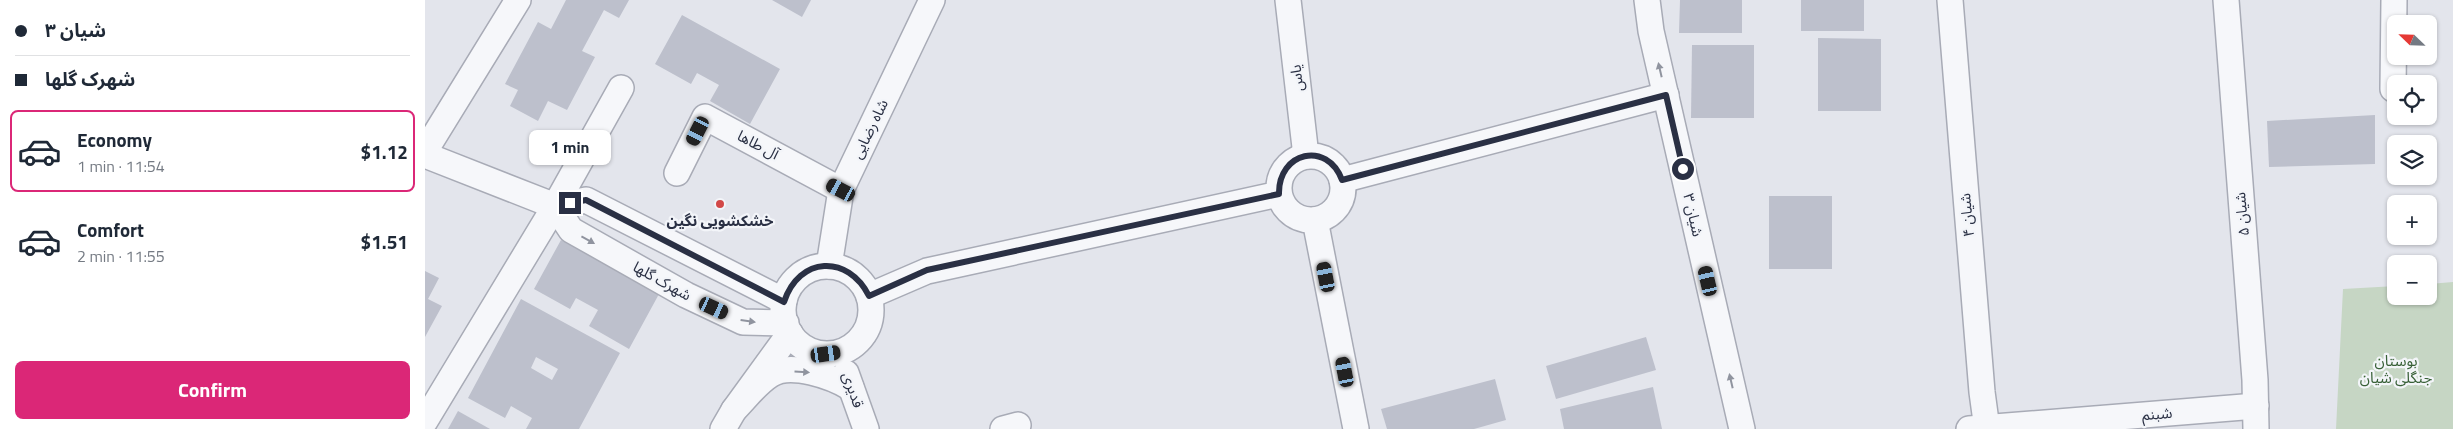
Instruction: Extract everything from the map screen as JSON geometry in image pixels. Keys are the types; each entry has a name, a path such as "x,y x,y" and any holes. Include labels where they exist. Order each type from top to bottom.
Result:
{"street":[{"path":"518,0 425,153 555,206 586,200 787,319 800,344 812,351 826,354 840,352 853,346 863,336 869,323 871,310 869,296 863,284 854,274 842,268 816,267 804,273 794,282 787,319 728,420"},
{"name":"شاه رضایی","path":"829,266 841,190 932,0"},
{"name":"یاس","path":"1288,0 1306,156"},
{"name":"شیان ۳","path":"1647,0 1651,31 1742,429"},
{"name":"شیان ۴","path":"1951,0 1956,87 1982,392 1981,429"},
{"name":"شیان ۵","path":"2226,0 2256,417"},
{"path":"2393,75 2394,0"},
{"path":"425,421 555,206 621,88"},
{"path":"1342,180 1666,95"},
{"name":"آل طاها","path":"677,173 705,116 841,190"},
{"path":"1306,156 1316,156 1333,164 1342,180 1343,191 1340,201 1325,216 1315,220 1296,216 1288,211 1279,194 1279,183 1288,165 1306,156"},
{"path":"869,296 927,270 1279,194"},
{"name":"شهرک گلها","path":"555,206 571,230 686,295 743,322 787,319"},
{"path":"1315,220 1356,429"},
{"name":"قدیری","path":"840,352 866,429"},
{"path":"728,420 770,374 781,371 814,373 835,378 851,388"},
{"name":"شبنم","path":"1981,429 2256,417"}],"green space":[{"name":"بوستان جنگلی شیان","path":"2453,282 2453,429 2336,429 2343,289 2387,287 2387,305 2437,305 2437,283"}],"building":[{"path":"566,0 629,0 619,18 604,10 582,51 595,57 567,110 548,101 538,121 510,106 518,90 505,84 538,22 551,29"},
{"path":"772,0 811,0 802,17"},
{"path":"1680,0 1742,0 1742,33 1679,33"},
{"path":"1801,0 1864,0 1864,31 1801,31"},
{"path":"682,15 780,69 750,124 710,101 719,85 697,73 691,84 655,64"},
{"path":"1818,38 1881,39 1881,111 1818,111"},
{"path":"1692,45 1754,45 1754,118 1691,118"},
{"path":"2375,115 2375,164 2269,167 2267,121"},
{"path":"1769,196 1832,196 1832,269 1769,269"},
{"path":"561,240 659,294 629,349 589,326 598,310 576,298 570,309 534,289"},
{"path":"425,271 439,278 428,299 442,306 425,337"},
{"path":"521,299 620,353 579,429 526,429 532,418 511,406 505,418 468,398","holes":["536,357 558,369 552,380 531,368"]},
{"path":"1646,337 1656,370 1556,399 1546,366"},
{"path":"1495,379 1506,420 1474,429 1387,429 1381,409"},
{"path":"1653,387 1662,429 1564,429 1560,409"},
{"path":"458,411 490,429 448,429"}],"place":[{"name":"خشکشویی نگین","path":"720,204"}],"route":[{"path":"570,203 586,200 784,302 794,282 804,273 816,267 842,268 854,274 863,284 869,296 927,270 1279,194 1279,183 1288,165 1296,159 1306,156 1316,156 1333,164 1339,171 1342,180 1666,95 1683,169"}]}
